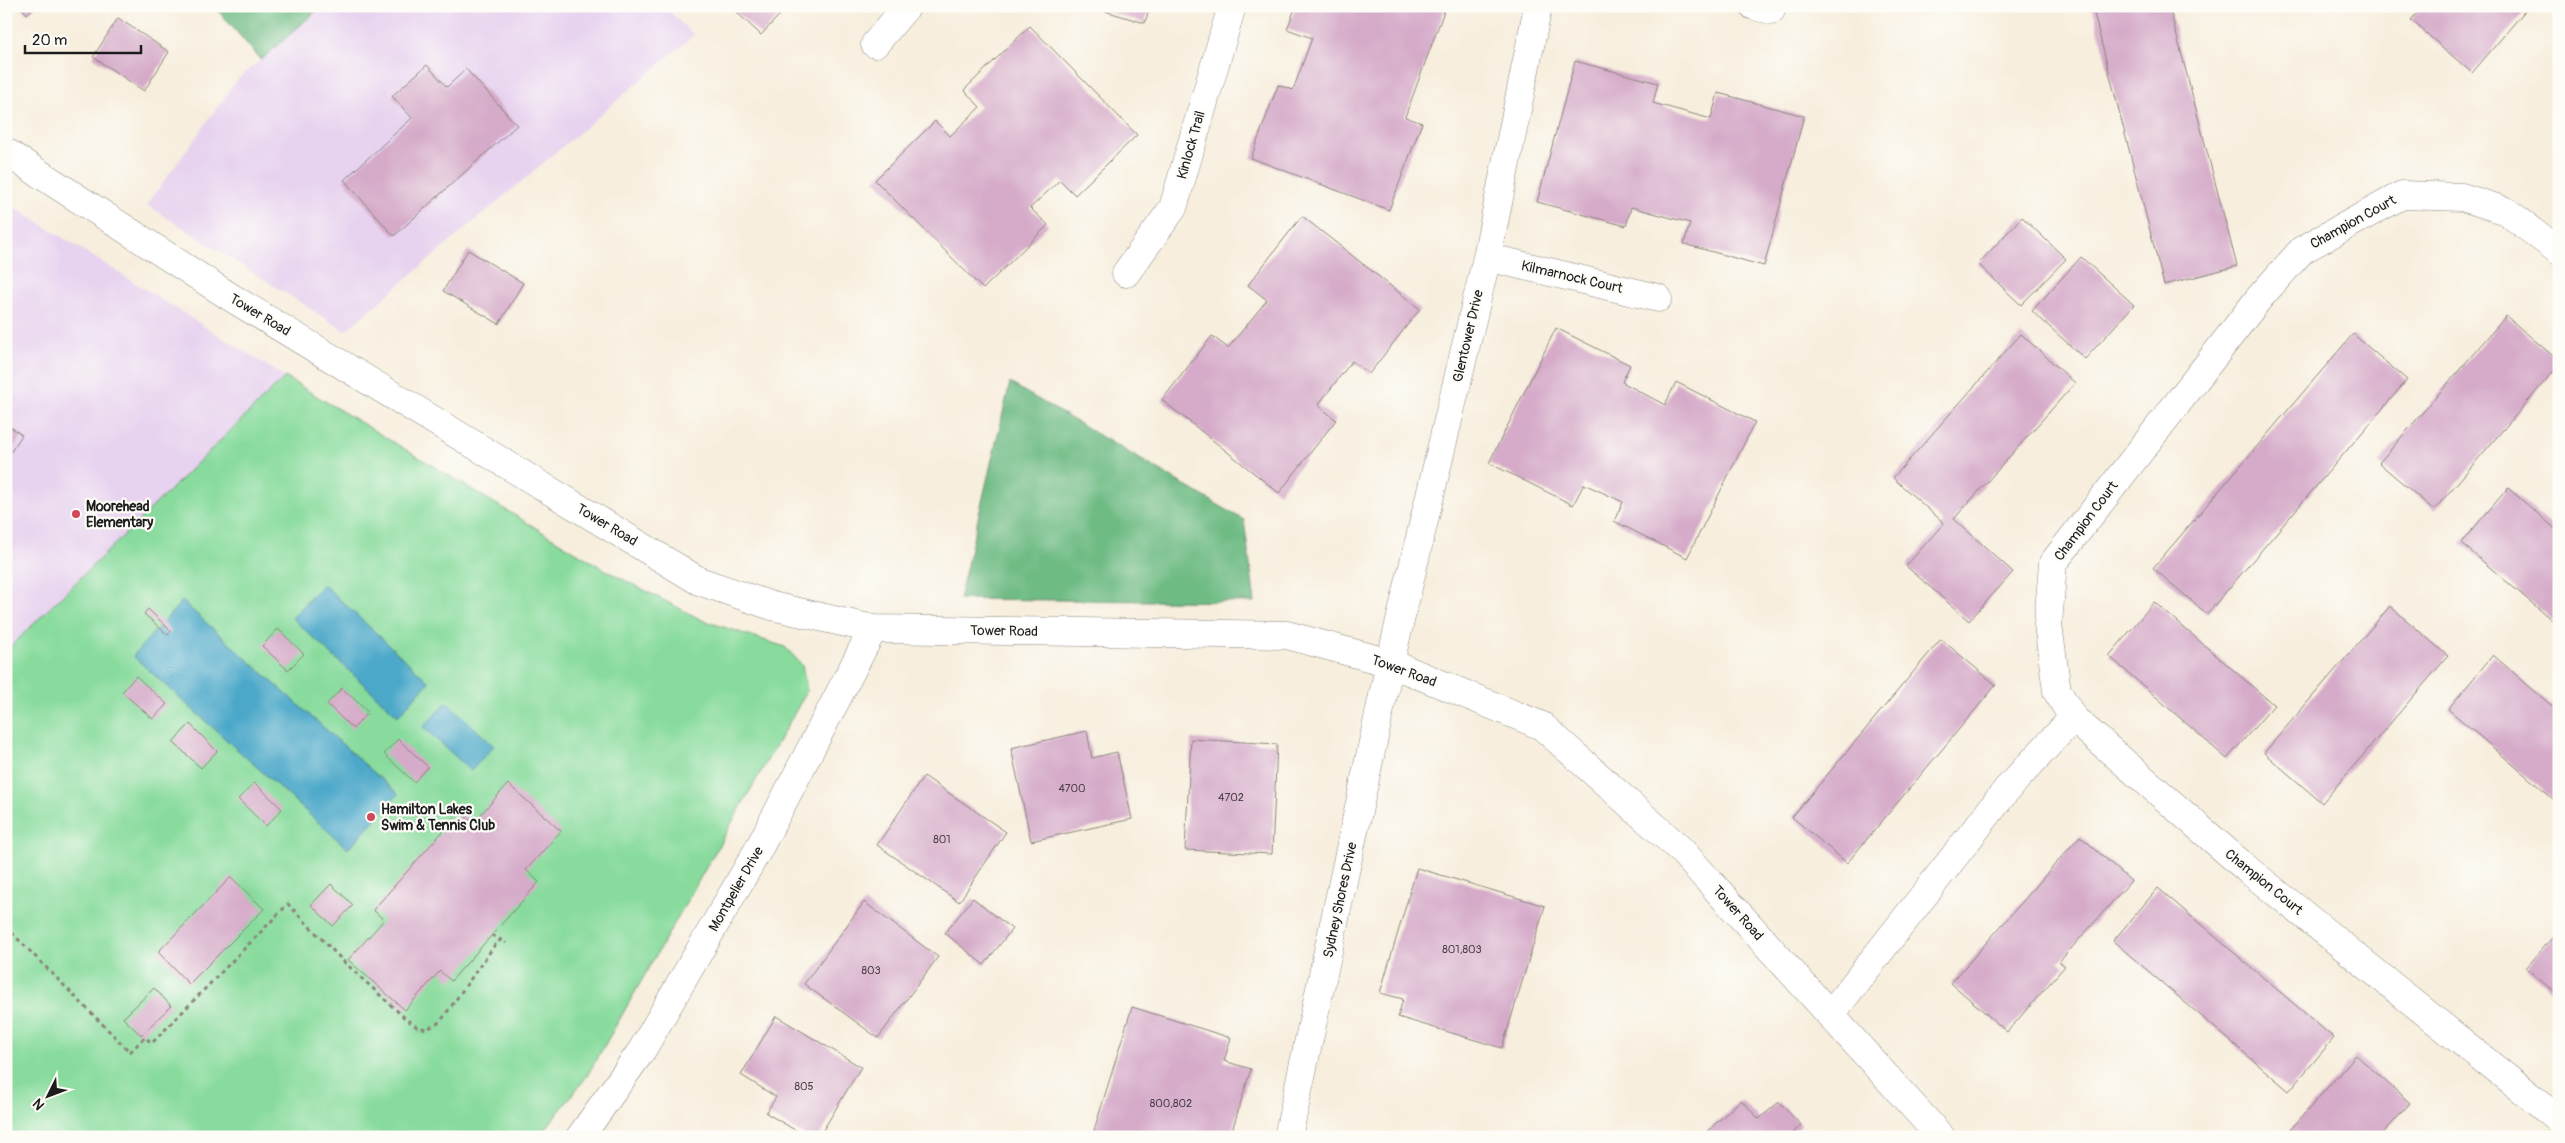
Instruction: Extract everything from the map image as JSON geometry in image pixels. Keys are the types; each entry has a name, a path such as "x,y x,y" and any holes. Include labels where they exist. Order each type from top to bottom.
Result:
{"street":[{"path":"875,44 907,6"},
{"name":"Kinlock Trail","path":"1126,273 1173,208 1232,6"},
{"name":"Glentower Drive","path":"1390,663 1487,257 1538,6"},
{"name":"Tower Road","path":"6,152 232,298 699,581 772,606 872,629 1287,635 1390,663 1542,726 1680,849 1940,1137"},
{"name":"Champion Court","path":"2559,252 2506,211 2462,197 2402,195 2302,250 2260,297 2053,564 2048,624 2057,691 2073,718 2247,869 2559,1120"},
{"name":"Kilmarnock Court","path":"1487,257 1658,298"},
{"name":"Montpelier Drive","path":"580,1137 642,1050 758,850 872,629"},
{"name":"Sydney Shores Drive","path":"1288,1137 1390,663"},
{"path":"1830,1015 2008,788 2073,718"}],"path":[{"path":"6,927 130,1052 145,1037 152,1043 288,904 342,960 406,1019 417,1027 426,1029 440,1022 488,952 502,940"},
{"path":"492,935 506,943"}],"shaded area":[{"path":"322,6 664,6 694,35 345,331 147,205 237,80"},
{"name":"Moorehead Elementary","path":"6,202 285,377 6,651"}],"green space":[{"path":"214,6 322,6 261,60"},
{"name":"Hamilton Lakes Swim & Tennis Club","path":"285,377 609,572 702,620 785,647 802,665 807,691 587,1076 539,1137 6,1137 6,651"},
{"path":"1010,383 1244,520 1255,602 959,599"}],"water":[{"path":"323,584 429,682 398,716 292,618"},
{"path":"182,601 398,794 348,849 133,656"},
{"path":"447,702 494,746 471,771 423,727"}],"building":[{"path":"20,6 36,6 27,14"},
{"path":"730,6 788,6 761,35"},
{"path":"1088,6 1150,6 1145,23"},
{"path":"1296,6 1446,6 1405,117 1422,123 1389,210 1251,158 1278,85 1293,90 1312,38 1287,29"},
{"path":"2092,6 2169,6 2237,266 2164,285"},
{"path":"2423,6 2529,6 2472,73 2411,20"},
{"path":"118,18 169,52 144,91 93,57"},
{"path":"1030,26 1137,135 1075,195 1060,180 1030,208 1048,225 983,289 875,180 935,121 950,136 980,107 964,90"},
{"path":"1575,61 1658,83 1653,103 1711,119 1718,93 1804,116 1764,266 1684,244 1690,223 1631,207 1626,226 1537,202"},
{"path":"427,65 447,87 466,69 517,125 394,236 344,180 412,118 392,96"},
{"path":"1302,216 1420,309 1369,374 1352,361 1318,405 1336,420 1279,493 1162,400 1212,336 1228,348 1267,300 1248,285"},
{"path":"2022,217 2066,259 2021,305 1978,264"},
{"path":"468,250 523,283 499,324 443,291"},
{"path":"2081,257 2134,305 2085,359 2032,311"},
{"path":"2506,316 2559,361 2559,365 2434,510 2379,463"},
{"path":"1556,328 1630,365 1622,382 1665,405 1676,382 1755,422 1687,558 1614,521 1623,502 1584,484 1573,505 1489,463"},
{"path":"2021,334 2075,383 1954,519 2013,572 1969,621 1906,566 1944,523 1893,478"},
{"path":"2353,334 2407,380 2207,614 2153,568"},
{"path":"6,424 22,435 6,459"},
{"path":"2508,488 2559,532 2559,626 2461,543"},
{"path":"2154,602 2274,705 2227,759 2109,656"},
{"path":"2390,606 2448,656 2322,803 2264,753"},
{"path":"148,609 171,631 168,635 144,614"},
{"path":"278,629 304,654 288,670 262,646"},
{"path":"1941,639 1996,685 1847,863 1792,817"},
{"path":"2493,655 2559,712 2559,804 2448,709"},
{"path":"136,676 167,704 153,719 122,692"},
{"path":"342,688 368,712 353,729 327,704"},
{"path":"190,724 217,751 201,768 173,742"},
{"path":"1087,731 1092,758 1117,752 1132,819 1031,841 1011,748"},
{"path":"398,739 428,767 414,782 384,754"},
{"path":"1191,739 1277,744 1272,854 1185,850"},
{"path":"924,776 1006,832 959,902 877,845"},
{"path":"255,783 282,809 266,826 238,799"},
{"path":"508,784 561,831 526,870 539,882 451,981 440,971 405,1010 348,960 384,920 373,910 460,812 473,823"},
{"path":"2080,836 2131,881 2059,962 2065,966 2007,1032 1951,983"},
{"path":"1417,868 1545,906 1502,1048 1398,1017 1403,999 1380,993"},
{"path":"231,877 264,909 189,984 158,952"},
{"path":"331,884 353,905 333,926 311,905"},
{"path":"2158,888 2334,1038 2289,1091 2113,941"},
{"path":"973,898 1012,929 984,965 945,933"},
{"path":"864,902 938,957 878,1038 804,984"},
{"path":"2559,930 2559,996 2526,968"},
{"path":"154,988 171,1006 141,1035 123,1018"},
{"path":"1132,1007 1231,1038 1224,1061 1251,1069 1230,1137 1092,1137"},
{"path":"776,1016 861,1067 819,1137 807,1137 766,1113 776,1097 741,1075"},
{"path":"2356,1055 2410,1103 2380,1137 2284,1137"},
{"path":"1741,1100 1759,1119 1779,1102 1801,1125 1789,1137 1701,1137"}],"place":[{"name":"Moorehead Elementary","path":"76,514"},
{"name":"Hamilton Lakes Swim & Tennis Club","path":"371,817"}]}
